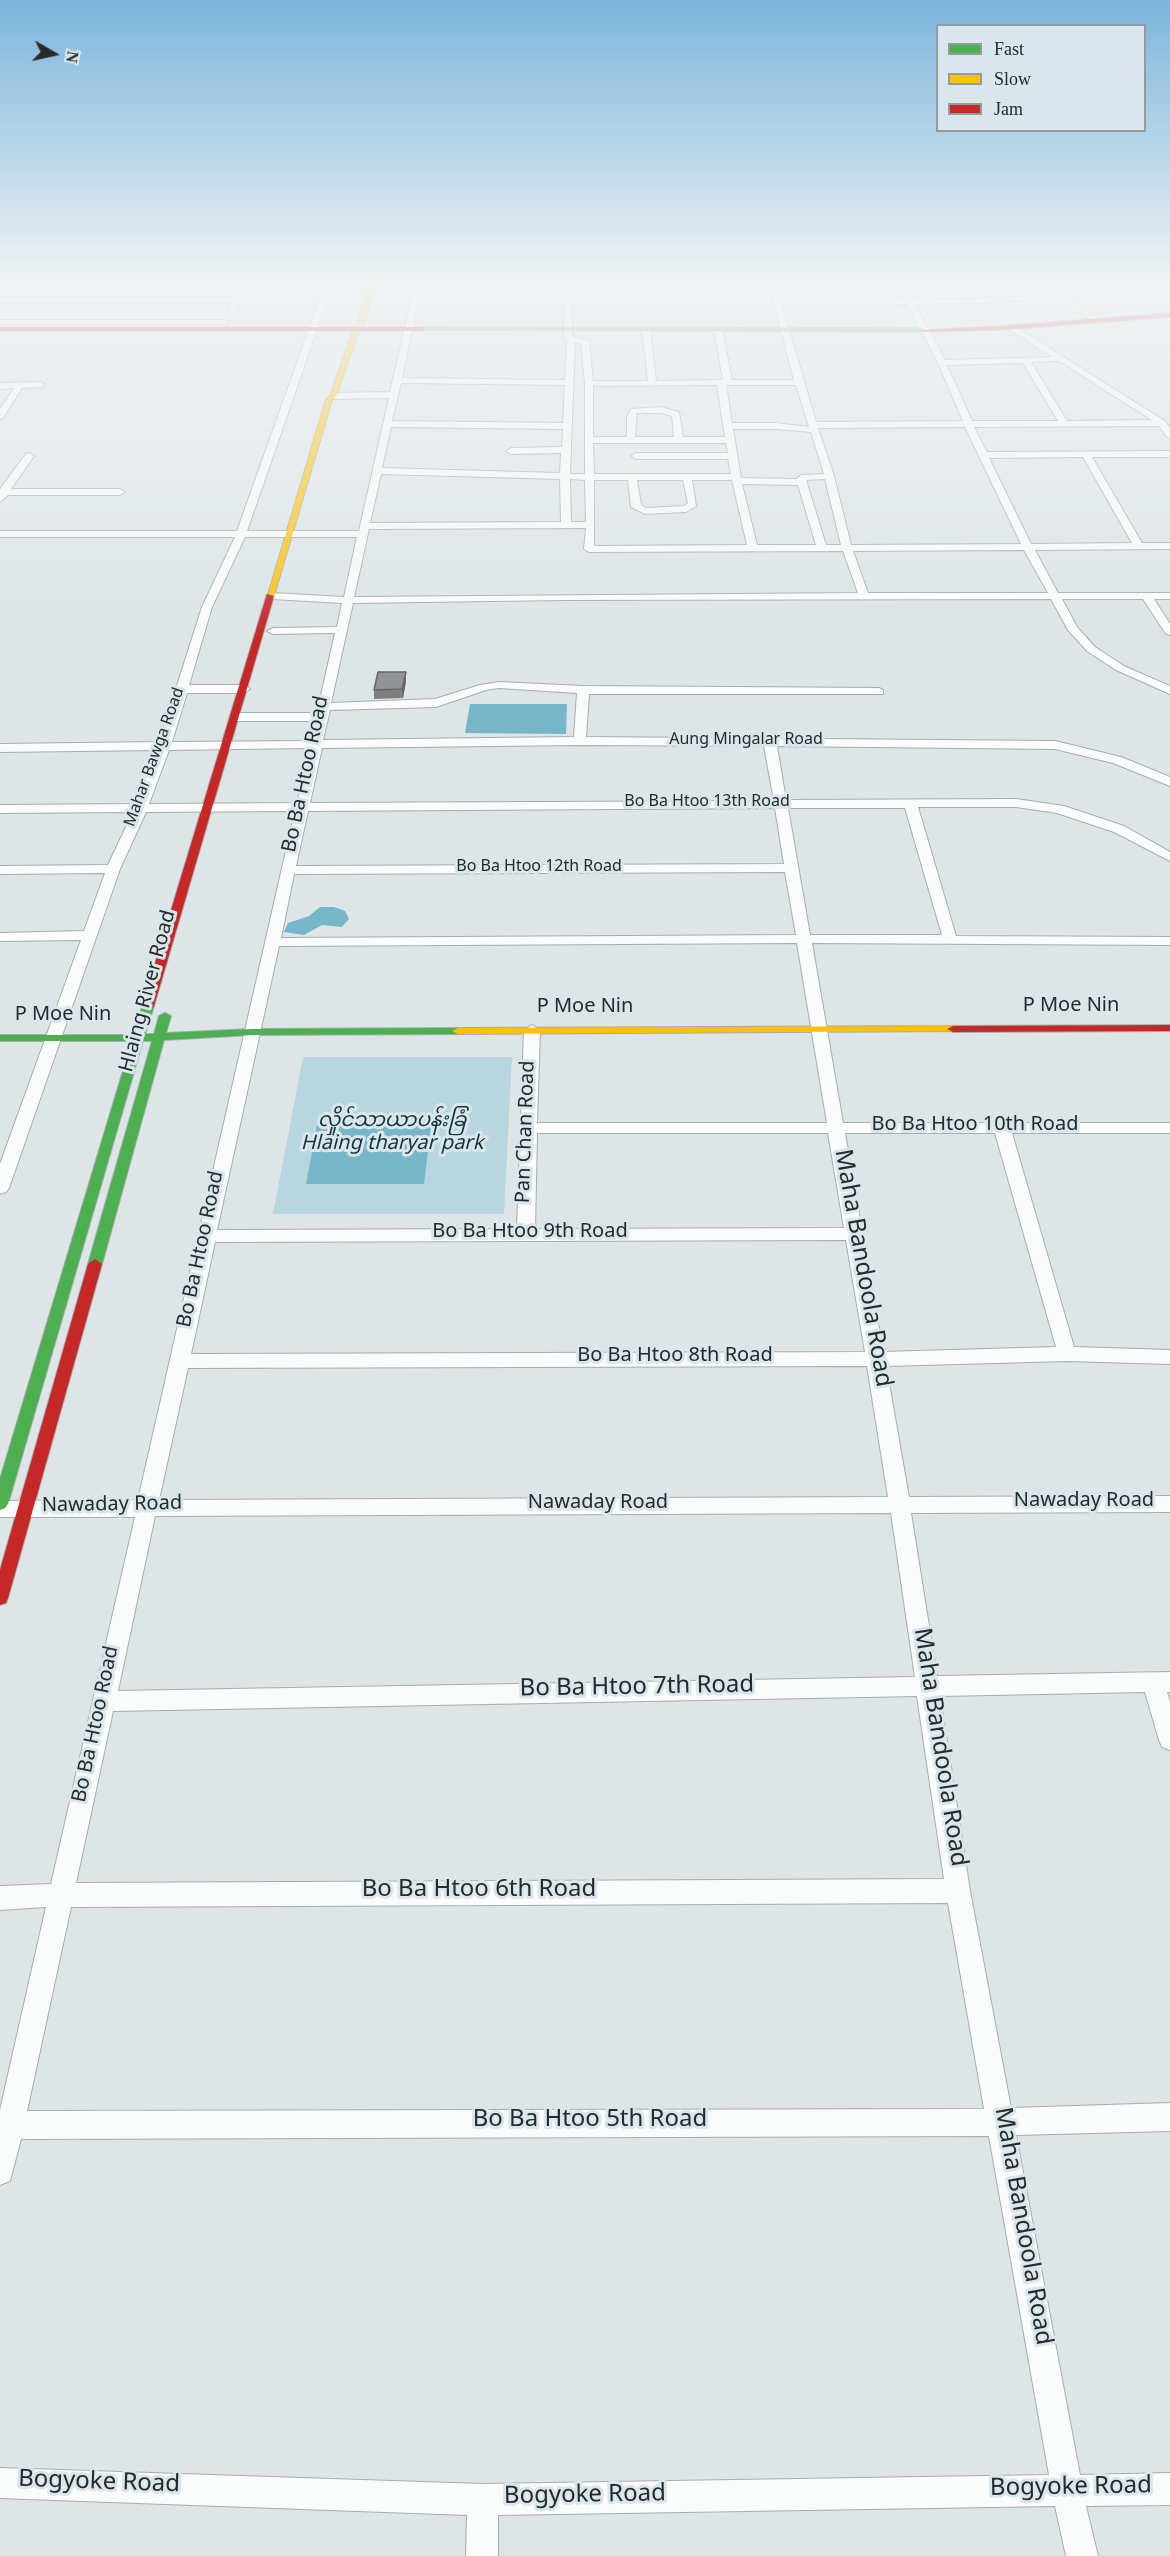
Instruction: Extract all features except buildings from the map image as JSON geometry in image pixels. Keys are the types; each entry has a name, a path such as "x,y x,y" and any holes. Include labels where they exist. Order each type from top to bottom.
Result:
{"main road":[{"name":"Hlaing River Road","path":"242,717 244,689 278,596 329,400"},
{"name":"Hlaing River Road","path":"212,840 221,808 233,746 273,631 278,596"},
{"name":"Hlaing River Road","path":"0,1507 139,1038 221,808"},
{"name":"Hlaing River Road","path":"0,1598 169,1004"},
{"name":"P Moe Nin","path":"0,1038 139,1038 252,1032 1170,1028"}],"street":[{"path":"0,416 10,400"},
{"name":"Mahar Bawga Road","path":"0,1188 92,935 113,869 141,809 164,747 207,607 241,534 289,400"},
{"name":"Bo Ba Htoo Road","path":"0,2171 392,400"},
{"path":"566,525 565,476 569,400"},
{"path":"589,400 591,525 589,549 1170,546"},
{"path":"725,400 729,440 753,549"},
{"path":"804,400 829,476 847,549 864,596"},
{"path":"958,400 1028,547 1072,628 1091,649 1120,668 1170,690"},
{"path":"1050,400 1064,424"},
{"path":"1126,400 1162,423 1170,435"},
{"path":"631,440 631,417 634,411 661,410 676,414 679,440"},
{"path":"727,426 1162,423"},
{"path":"387,424 568,426"},
{"path":"588,440 729,440"},
{"path":"511,451 567,450"},
{"path":"1086,454 1139,546"},
{"path":"985,455 1170,454"},
{"path":"2,494 28,456"},
{"path":"636,456 732,456"},
{"path":"376,471 590,477 687,477 802,482"},
{"path":"822,549 802,482 804,477 829,476"},
{"path":"632,477 636,507 645,511 686,509 693,504 687,477"},
{"path":"2,494 120,492"},
{"path":"0,534 295,535 363,530 591,525"},
{"path":"0,530 114,530 130,533"},
{"path":"278,596 347,600 1170,596"},
{"path":"1146,596 1169,631"},
{"path":"273,631 340,630"},
{"path":"242,717 436,703 484,687 499,685 583,690 879,692"},
{"path":"182,689 244,689"},
{"path":"580,741 583,690"},
{"name":"Aung Mingalar Road","path":"0,748 580,741 993,743 1055,745 1117,760 1170,782"},
{"name":"Maha Bandoola Road","path":"770,742 900,1505 958,1891 1067,2491 1082,2556"},
{"path":"910,803 950,940"},
{"name":"Bo Ba Htoo 13th Road","path":"0,809 1016,803 1059,809 1119,829 1170,857"},
{"name":"Bo Ba Htoo 12th Road","path":"288,870 791,868"},
{"path":"0,870 113,869"},
{"path":"0,937 92,935"},
{"path":"272,942 803,939 1170,941"},
{"name":"Pan Chan Road","path":"526,1235 532,1030"},
{"name":"Bo Ba Htoo 10th Road","path":"528,1128 1170,1128"},
{"path":"1002,1128 1067,1354"},
{"path":"0,1135 19,1135"},
{"name":"Bo Ba Htoo 9th Road","path":"207,1236 853,1234"},
{"name":"Bo Ba Htoo 8th Road","path":"179,1361 875,1359 1067,1354 1170,1356"},
{"name":"Nawaday Road","path":"0,1507 25,1509 1170,1504"},
{"path":"1162,1682 1170,1740"},
{"name":"Bo Ba Htoo 7th Road","path":"104,1701 1162,1682"},
{"name":"Bo Ba Htoo 6th Road","path":"0,1898 61,1895 958,1891"},
{"name":"Bo Ba Htoo 5th Road","path":"10,2125 999,2122 1170,2117"},
{"name":"Bogyoke Road","path":"0,2482 483,2500 1170,2489"},
{"path":"482,2556 483,2500"}],"green space":[{"name":"လှိုင်သာယာပန်းခြံ Hlaing tharyar park","path":"303,1057 512,1057 504,1214 273,1214"}],"water":[{"path":"470,704 567,704 566,734 465,733"},
{"path":"320,907 334,907 345,911 349,919 342,927 322,925 304,935 284,932 288,923 309,916"},
{"path":"317,1125 431,1126 424,1184 306,1184"}],"traffic: fast":[{"path":"0,1504 148,1006"},
{"path":"95,1264 165,1016"},
{"path":"0,1038 139,1038 252,1032 458,1031"}],"traffic: slow":[{"path":"270,596 329,400"},
{"path":"458,1031 953,1029"}],"traffic: jam":[{"path":"148,1006 270,596"},
{"path":"953,1029 1170,1028"},
{"path":"0,1598 95,1264"}]}
